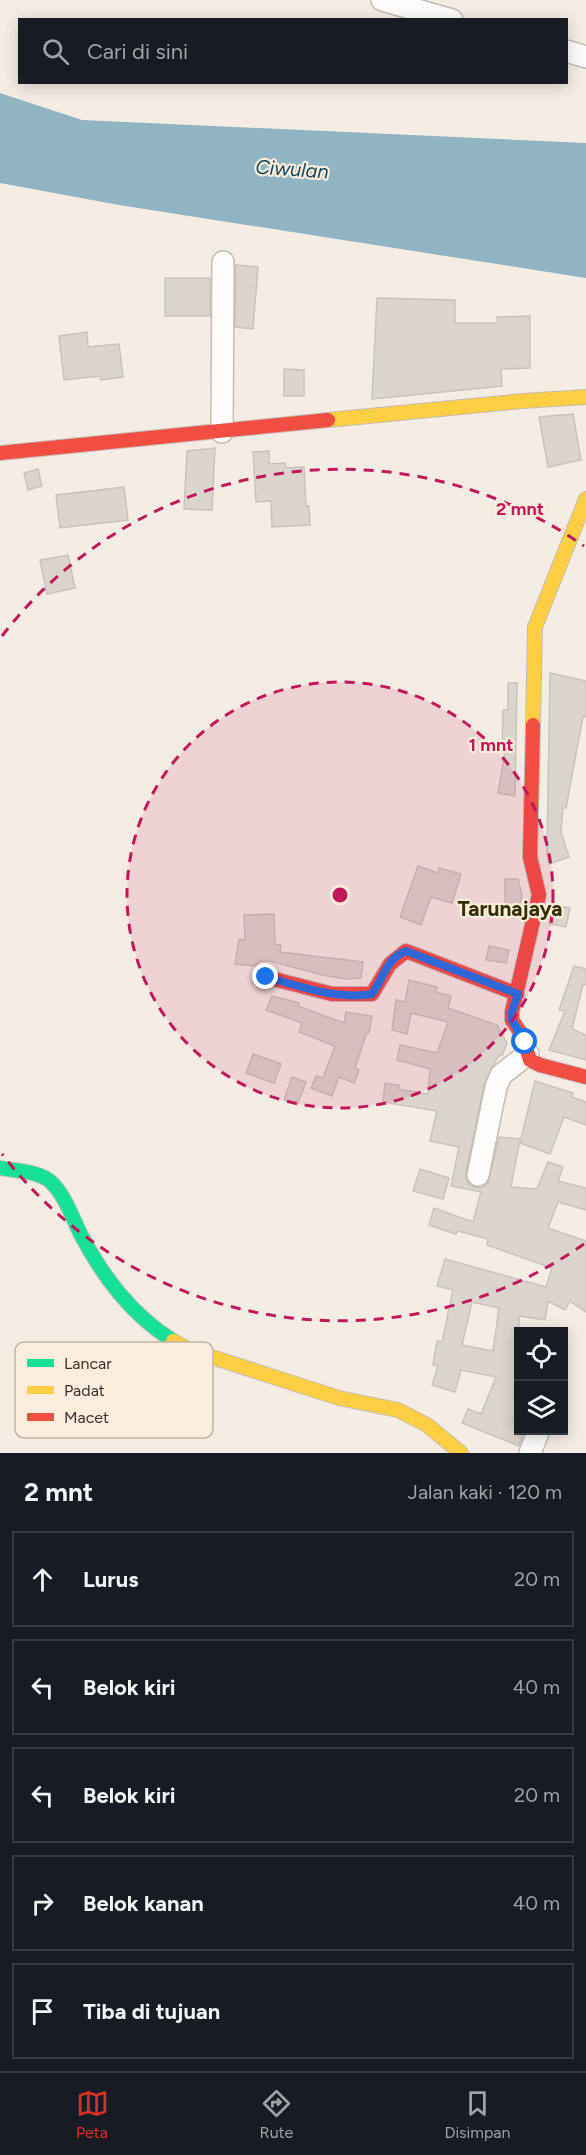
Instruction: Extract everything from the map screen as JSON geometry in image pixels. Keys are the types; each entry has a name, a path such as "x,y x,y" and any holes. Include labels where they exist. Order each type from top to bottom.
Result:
{"street":[{"path":"382,0 445,18"},
{"path":"568,51 586,57"},
{"path":"222,432 223,262"},
{"path":"0,453 522,401 586,397"},
{"path":"586,499 535,627 530,857 539,895 512,1012 512,1020 522,1035 530,1060 540,1065 586,1077"},
{"path":"266,977 324,993 358,996 372,994 391,960 406,951 518,994"},
{"path":"478,1175 496,1088 501,1075 528,1054"},
{"path":"0,1168 40,1175 52,1183 98,1266 118,1294 135,1312 175,1342"},
{"path":"213,1357 327,1394 398,1410 420,1421 461,1453"},
{"path":"530,1453 537,1435"}],"water":[{"name":"Ciwulan","path":"0,93 82,120 586,143 586,278 119,205 0,183"}],"building":[{"path":"236,265 258,267 253,329 235,327"},
{"path":"165,278 210,278 210,316 165,316"},
{"path":"377,298 455,300 455,323 498,323 497,317 530,316 530,368 501,369 502,386 372,399"},
{"path":"87,332 88,347 119,344 123,377 101,380 100,376 64,380 59,336"},
{"path":"284,369 304,370 304,396 284,396"},
{"path":"573,414 581,460 548,467 539,417"},
{"path":"215,448 212,510 184,509 187,451"},
{"path":"269,451 269,464 285,463 286,468 304,467 306,506 309,506 310,525 272,527 271,501 256,502 253,452"},
{"path":"38,469 42,486 28,490 24,473"},
{"path":"124,487 128,520 60,528 56,495"},
{"path":"68,555 75,588 47,594 40,560"},
{"path":"550,673 586,681 586,717 583,716 566,808 563,808 561,832 569,857 549,864 547,855"},
{"path":"508,683 517,683 515,796 498,793 505,753 502,753 503,710 508,710"},
{"path":"418,866 438,873 439,868 461,874 452,903 431,897 421,925 400,917"},
{"path":"505,879 518,879 522,895 519,907 505,907"},
{"path":"554,905 570,908 566,927 549,924"},
{"path":"274,914 275,944 281,945 280,952 363,962 361,978 346,979 322,975 270,961 261,961 254,966 235,964 239,939 245,940 244,915"},
{"path":"489,946 509,950 506,963 486,960"},
{"path":"574,966 586,969 586,985 583,984 572,1029 586,1035 586,1060 549,1050 565,1011 559,1010"},
{"path":"409,980 437,987 436,992 451,996 448,1008 497,1025 507,1043 502,1056 499,1055 484,1084 466,1172 469,1184 476,1188 488,1183 499,1137 520,1139 511,1187 537,1189 548,1162 563,1167 558,1181 586,1188 586,1210 558,1202 548,1228 586,1241 586,1312 570,1301 565,1310 548,1301 545,1320 519,1316 519,1327 514,1327 514,1417 512,1422 514,1423 514,1435 523,1435 519,1446 462,1423 468,1409 481,1414 496,1377 461,1370 455,1392 432,1385 438,1366 433,1365 437,1341 442,1342 453,1290 437,1286 445,1259 546,1287 552,1268 487,1245 488,1239 458,1231 456,1234 429,1225 434,1208 473,1222 481,1192 451,1186 459,1147 430,1141 437,1111 383,1102 385,1083 399,1085 398,1089 428,1094 430,1069 397,1060 400,1045 437,1053 448,1022 411,1013 407,1034 392,1030 396,1000 405,1002","holes":["472,1302 499,1308 493,1351 462,1345"]},
{"path":"272,996 299,1003 298,1006 344,1023 346,1012 372,1016 369,1033 367,1032 355,1068 359,1070 354,1083 339,1077 332,1096 311,1088 316,1076 323,1078 335,1046 299,1032 302,1023 266,1010"},
{"path":"253,1054 281,1064 274,1083 246,1073"},
{"path":"292,1077 306,1082 297,1105 284,1100"},
{"path":"535,1081 573,1093 572,1097 586,1102 586,1125 564,1117 550,1154 520,1143"},
{"path":"420,1169 449,1178 443,1199 413,1191"}],"traffic: fast":[{"path":"0,1168 41,1176 52,1183 65,1201 81,1235 109,1280 131,1307 173,1341"}],"traffic: slow":[{"path":"328,420 586,397"},
{"path":"533,725 535,627 586,499"},
{"path":"213,1357 339,1398 398,1410 427,1425 461,1453"}],"traffic: jam":[{"path":"0,453 328,420"},
{"path":"533,725 530,857 539,895 512,1020 522,1035 530,1060 540,1065 586,1077"},
{"path":"266,977 332,994 372,994 390,964 406,951 517,994"}],"district":[{"name":"Tarunajaya","path":"510,908"}],"route":[{"path":"266,977 324,993 358,996 372,994 391,960 397,954 406,951 518,994 512,1020 525,1042"}]}
